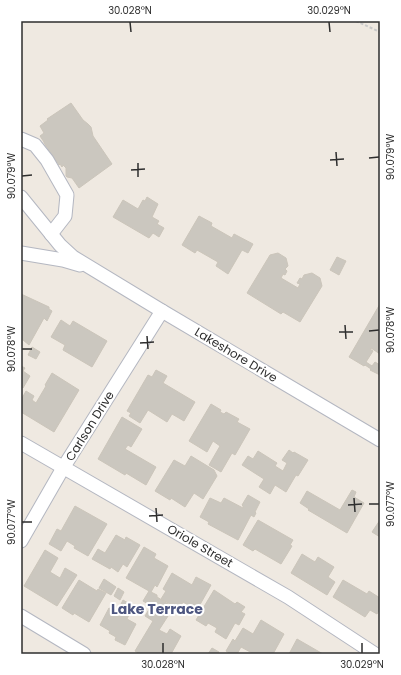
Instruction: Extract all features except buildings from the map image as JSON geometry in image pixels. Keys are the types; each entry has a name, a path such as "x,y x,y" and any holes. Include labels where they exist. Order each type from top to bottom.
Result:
{"street":[{"path":"21,139 35,145 47,160 67,195 65,216 51,234"},
{"name":"Lakeshore Drive","path":"21,197 60,245 73,257 380,440"},
{"name":"Lakeshore Drive","path":"21,253 63,260 92,269"},
{"name":"Carlson Drive","path":"21,541 63,468 162,311"},
{"name":"Oriole Street","path":"21,443 288,597 376,654"},
{"path":"21,616 84,654"}],"path":[{"path":"356,21 380,32"}],"district":[{"name":"Lake Terrace","path":"157,609"}]}
